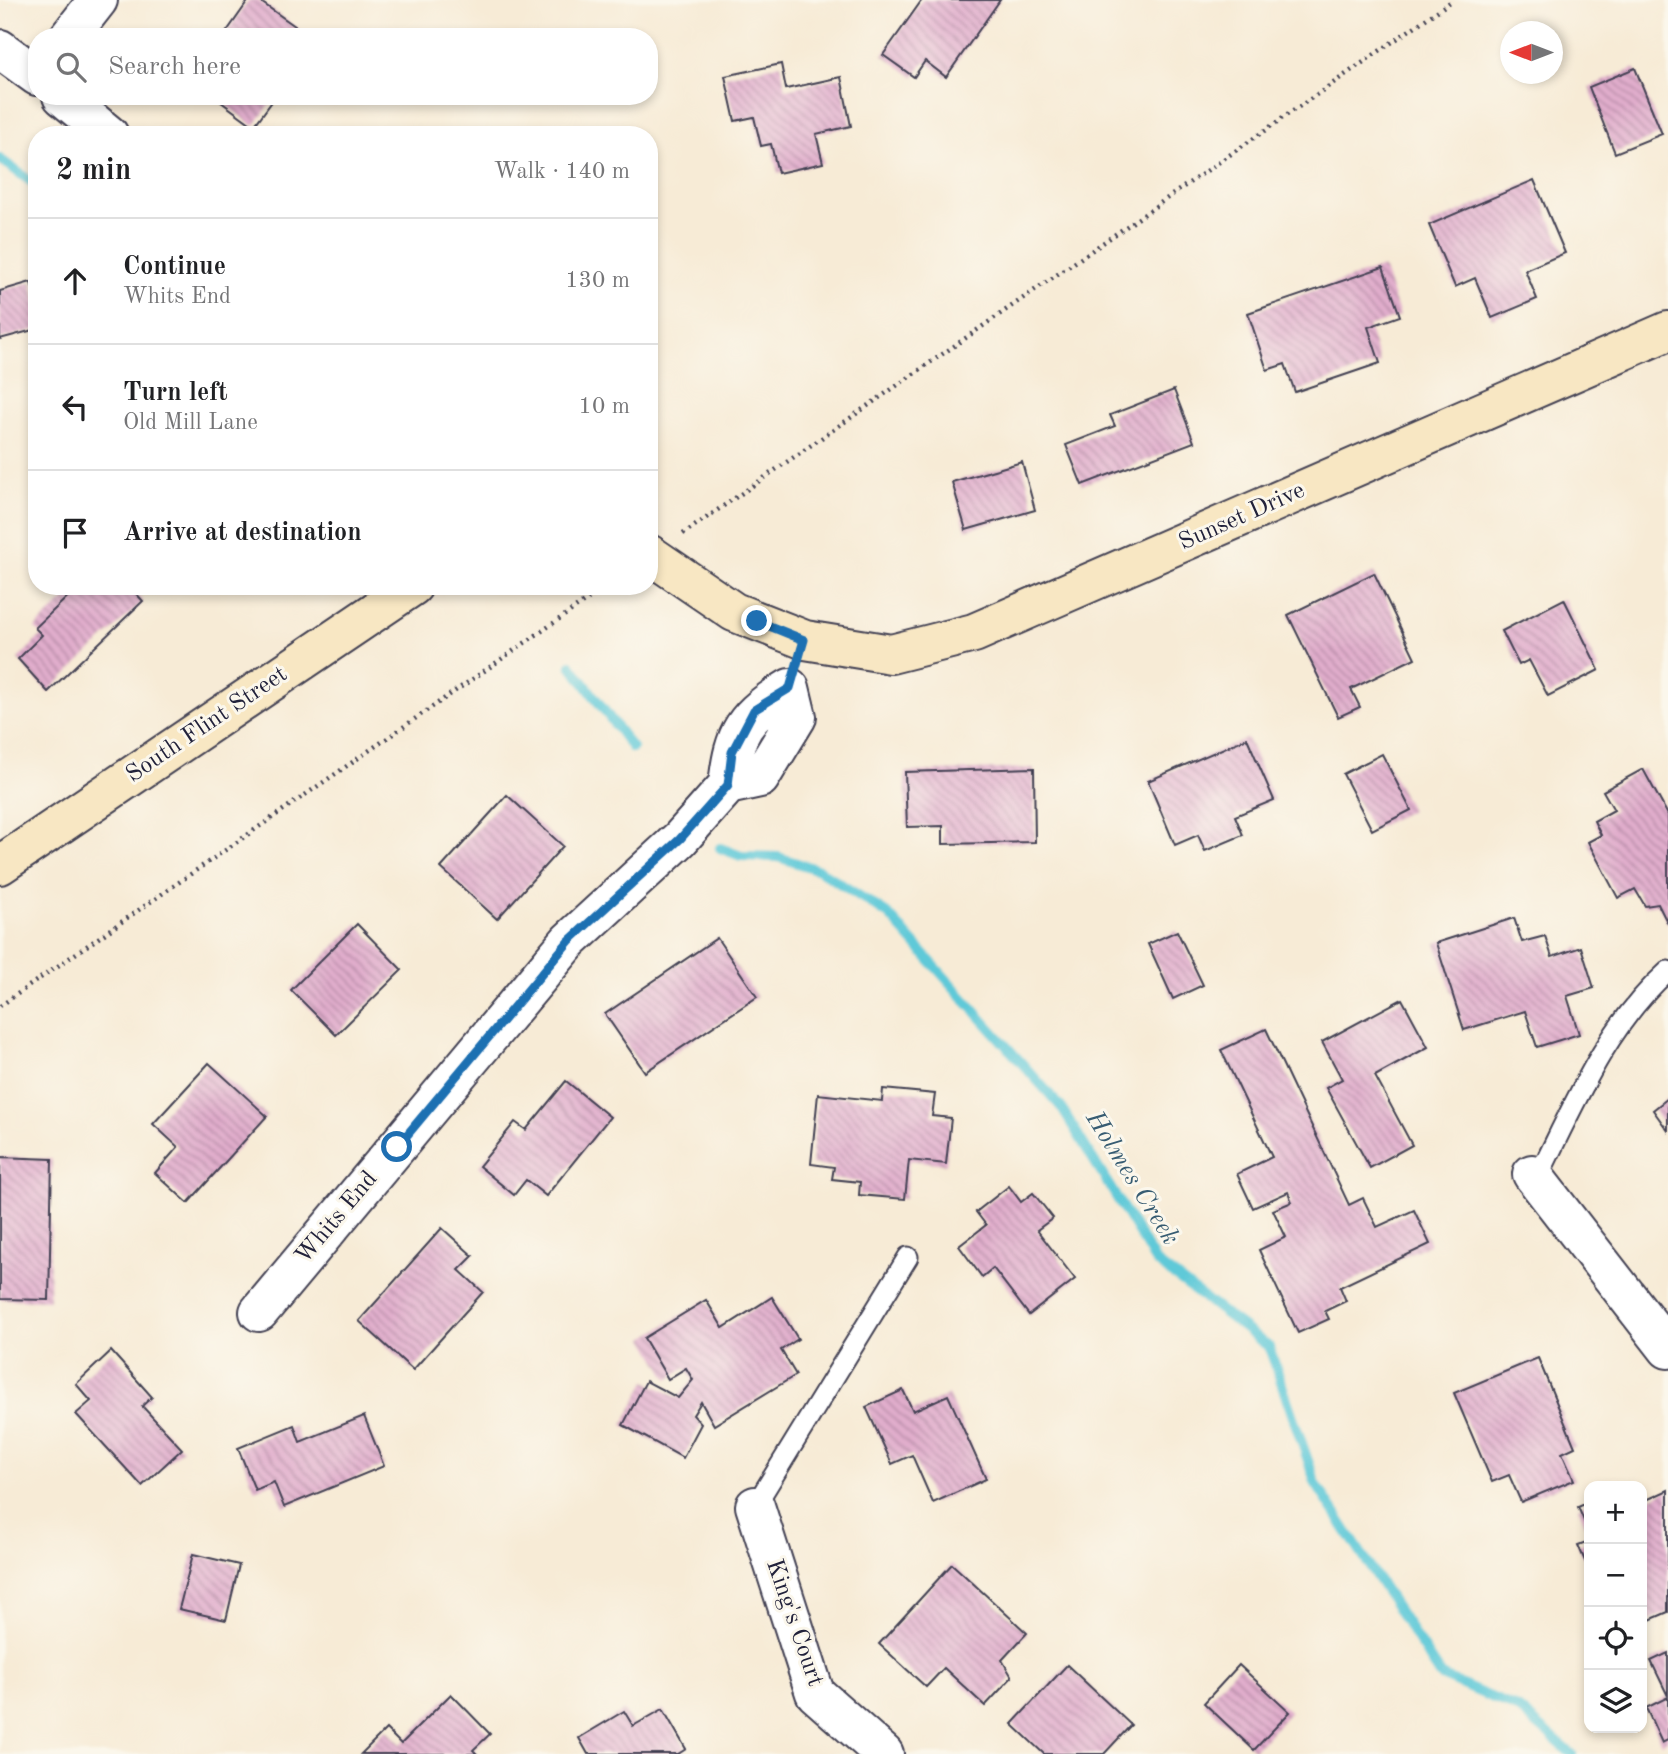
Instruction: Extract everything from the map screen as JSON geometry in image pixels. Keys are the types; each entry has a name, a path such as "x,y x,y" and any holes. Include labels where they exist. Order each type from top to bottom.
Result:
{"main road":[{"name":"Sunset Drive","path":"658,560 734,612 804,640 891,654 974,633 1668,331"},
{"name":"South Flint Street","path":"0,864 400,595"}],"street":[{"path":"76,28 99,0"},
{"path":"0,49 28,69"},
{"path":"73,105 99,126"},
{"name":"Whits End","path":"259,1312 569,941 680,839 728,785 760,778 797,717 790,688 804,640"},
{"path":"1534,1176 1668,1349"},
{"name":"King's Court","path":"755,1507 815,1693 884,1754"}],"lane":[{"path":"1534,1176 1615,1032 1651,986 1668,971"},
{"path":"755,1507 908,1257"}],"path":[{"path":"658,548 1452,0"},
{"path":"0,1006 594,595"}],"building":[{"path":"249,0 258,0 298,28 229,28"},
{"path":"922,0 1000,0 946,77 925,61 914,77 883,55"},
{"path":"781,64 786,89 841,77 851,126 816,134 823,163 778,173 771,144 761,146 754,117 735,121 725,76"},
{"path":"1635,68 1662,134 1615,153 1589,87"},
{"path":"225,105 269,105 254,126"},
{"path":"1534,180 1565,253 1525,270 1537,299 1492,318 1475,278 1455,287 1429,225"},
{"path":"1383,267 1400,316 1368,327 1380,363 1295,392 1285,364 1267,370 1248,313"},
{"path":"28,283 28,331 0,339 0,291"},
{"path":"1174,390 1194,442 1082,485 1066,445 1115,426 1110,415"},
{"path":"1022,462 1035,510 966,530 952,482"},
{"path":"1374,573 1415,658 1351,689 1360,707 1338,717 1288,615"},
{"path":"70,595 137,595 143,601 48,692 18,659 42,635 35,628"},
{"path":"1564,599 1599,670 1548,696 1529,660 1519,665 1502,631"},
{"path":"1247,738 1274,800 1235,816 1243,835 1205,851 1198,835 1175,845 1148,781"},
{"path":"1382,754 1411,810 1372,830 1343,774"},
{"path":"1034,768 1035,842 943,844 943,826 907,827 905,772"},
{"path":"1643,769 1668,815 1668,924 1658,904 1645,906 1635,889 1618,898 1588,842 1601,835 1594,821 1614,810 1603,791"},
{"path":"507,795 563,846 497,919 441,868"},
{"path":"1514,918 1522,942 1545,936 1552,957 1581,947 1594,988 1567,996 1579,1034 1537,1047 1525,1011 1464,1030 1436,943"},
{"path":"357,924 402,970 336,1035 291,990"},
{"path":"1177,931 1203,985 1173,999 1148,944"},
{"path":"717,938 757,997 645,1072 605,1014"},
{"path":"1402,999 1428,1047 1375,1076 1412,1145 1370,1168 1326,1088 1342,1079 1322,1042"},
{"path":"1266,1029 1349,1205 1363,1198 1377,1227 1414,1210 1430,1244 1340,1287 1346,1301 1325,1311 1329,1319 1298,1333 1259,1250 1286,1237 1273,1210 1292,1202 1288,1192 1253,1208 1237,1174 1272,1157 1221,1050"},
{"path":"209,1063 267,1116 188,1203 155,1173 178,1147 153,1124"},
{"path":"566,1081 610,1117 546,1196 526,1180 514,1195 479,1166 515,1122 526,1130"},
{"path":"883,1089 935,1094 932,1116 951,1118 946,1164 909,1160 905,1199 859,1195 860,1182 832,1179 834,1167 811,1164 818,1094 882,1101"},
{"path":"1668,1098 1668,1131 1653,1110"},
{"path":"0,1157 52,1159 49,1300 0,1299"},
{"path":"1009,1186 1021,1202 1033,1193 1053,1218 1037,1230 1075,1279 1029,1315 993,1268 982,1277 959,1246 986,1225 976,1212"},
{"path":"442,1228 473,1256 459,1270 483,1292 413,1370 359,1321"},
{"path":"772,1297 798,1339 781,1350 796,1375 714,1425 701,1402 693,1415 701,1424 683,1458 623,1425 646,1381 678,1398 693,1380 686,1368 668,1379 644,1338 706,1300 723,1328"},
{"path":"111,1351 152,1397 142,1406 182,1449 142,1486 76,1414 91,1401 76,1384"},
{"path":"1538,1358 1575,1447 1562,1453 1574,1480 1521,1502 1509,1475 1492,1482 1454,1393"},
{"path":"903,1390 913,1411 948,1395 986,1479 933,1503 912,1455 892,1464 866,1407"},
{"path":"364,1416 384,1466 284,1507 274,1482 255,1490 238,1448 294,1425 300,1442"},
{"path":"1668,1490 1668,1612 1647,1621 1647,1544 1647,1500"},
{"path":"1584,1504 1584,1521 1578,1507"},
{"path":"1584,1543 1584,1559 1578,1545"},
{"path":"193,1554 239,1565 226,1620 179,1609"},
{"path":"952,1564 1027,1633 1002,1660 1012,1677 985,1706 944,1668 926,1687 879,1644"},
{"path":"1668,1653 1668,1696 1651,1661"},
{"path":"1067,1665 1131,1725 1104,1754 1044,1754 1012,1724"},
{"path":"1239,1665 1290,1712 1254,1750 1204,1703"},
{"path":"451,1694 490,1734 473,1750 477,1754 361,1754 386,1729 401,1744"},
{"path":"1668,1697 1668,1740 1662,1743 1647,1708"},
{"path":"663,1709 686,1749 678,1754 588,1754 579,1738 624,1711 633,1726"}],"waterway":[{"name":"Holmes Creek","path":"0,159 28,179"},
{"name":"Holmes Creek","path":"571,665 632,748"},
{"name":"Holmes Creek","path":"720,848 741,856 778,857 819,870 889,915 1061,1107 1156,1262 1269,1347 1316,1484 1441,1676 1519,1709 1572,1754"}],"route":[{"path":"397,1147 569,941 680,839 728,785 732,752 754,710 790,688 804,640 757,621"}]}
